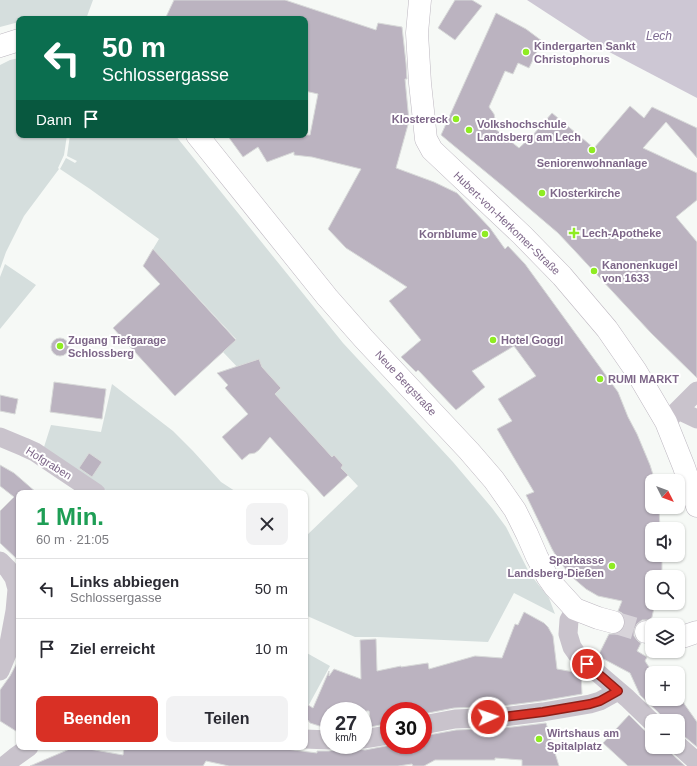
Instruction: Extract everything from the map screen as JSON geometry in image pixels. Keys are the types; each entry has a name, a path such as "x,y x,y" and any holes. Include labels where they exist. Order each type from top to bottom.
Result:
{"main road":[{"name":"Hubert-von-Herkomer-Straße","path":"420,0 417,33 420,83 426,139 432,150 522,235 562,276 607,329 636,371 672,416 684,467 697,506"},
{"path":"0,46 16,41"},
{"name":"Neue Bergstraße","path":"199,138 331,302 494,480 515,510 536,557 554,586 575,609 613,622"},
{"path":"685,636 697,632"}],"street":[{"path":"672,416 697,391"},
{"path":"672,416 697,419"},
{"name":"Hofgraben","path":"0,437 35,452 92,490"},
{"path":"0,561 14,578 16,585"},
{"path":"0,671 7,654 16,600"},
{"path":"575,609 569,620 568,634 572,647 579,657 645,715"},
{"path":"432,723 455,719 503,717 590,704 600,701 618,691"},
{"path":"308,737 320,739"},
{"path":"4,766 25,750"},
{"path":"685,752 697,762"}],"shaded area":[{"path":"0,0 93,0 87,16 16,16 16,23 0,27"},
{"path":"16,59 16,138 67,138 64,155 58,168 59,169 24,216 6,252 0,269 0,65"},
{"path":"70,138 177,138 343,343 453,462 492,508 506,527 530,574 549,598 555,614 514,593 488,642 355,637 308,616 308,534 358,486 341,468 343,465 334,455 332,457 275,394 281,388 262,367 260,362 255,360 250,362 248,367 242,372 223,352 236,339 153,249 159,239 60,169 66,158 75,163 77,161 67,156"},
{"path":"5,264 36,285 0,329 0,277"},
{"path":"112,384 173,431 221,482 233,490 105,490 44,447 51,425 101,432"},
{"path":"308,654 330,666 308,706"}],"water":[{"name":"Lech","path":"527,0 697,0 697,98 596,45"}],"building":[{"path":"174,0 285,0 376,30 378,23 402,27 406,63 407,79 405,79 409,121 396,168 434,182 457,193 490,228 505,249 508,246 525,264 618,392 650,465 653,474 645,474 645,514 659,514 660,522 645,522 645,562 662,562 662,569 645,570 645,610 654,610 651,618 645,618 645,620 642,620 637,624 634,630 634,636 641,643 637,651 645,656 645,658 646,658 645,661 648,666 645,666 645,700 640,695 630,673 598,656 609,634 617,634 622,631 625,626 625,618 622,613 618,611 622,601 598,596 586,589 572,577 559,561 526,495 534,492 497,429 512,421 498,399 536,376 514,346 472,371 485,387 456,410 418,370 416,372 401,357 421,340 389,301 407,287 346,248 328,229 361,169 312,157 294,155 294,152 267,162 258,147 243,157 229,138 308,138 308,135 310,135 318,94 308,92 308,16 166,16"},
{"path":"455,0 472,0 482,6 455,40 438,28"},
{"path":"496,13 526,29 542,41 529,68 518,63 513,74 505,71 489,107 494,114 494,128 519,148 532,136 552,113 594,148 630,106 644,118 652,107 697,128 697,158 666,122 643,148 697,173 697,200 676,217 697,242 697,378 651,333 558,233 441,135"},
{"path":"153,249 236,340 175,396 113,328 160,284 143,266"},
{"name":"Zugang Tiefgarage Schlossberg","path":"60,338 66,341 69,347 66,353 60,356 54,353 51,347 54,341"},
{"path":"259,359 262,367 281,388 275,394 332,457 334,455 343,465 341,468 348,475 324,497 270,437 259,450 255,453 249,454 242,460 222,437 248,414 225,388 228,385 217,373"},
{"path":"54,382 106,389 102,419 50,412"},
{"path":"0,395 18,399 15,414 0,411"},
{"path":"89,453 102,462 92,477 79,468"},
{"path":"0,465 14,473 34,490 16,490 16,558 0,543 0,511 14,497 0,486"},
{"path":"524,612 544,623 548,627 553,636 557,669 581,674 582,694 502,706 454,708 432,712 432,702 380,702 380,725 372,727 372,702 320,702 320,726 310,723 308,720 308,705 313,708 329,671 329,676 334,669 361,679 360,640 376,639 377,671 401,666 428,663 429,669 475,656 502,658 515,624 518,625"},
{"path":"16,665 16,731 0,721 0,690"},
{"path":"685,705 697,722 697,747 685,737 685,714 660,714 652,706"},
{"path":"629,715 645,731 645,754 672,754 685,766 628,766 603,743"},
{"path":"546,723 559,766 522,766 522,760 495,758 495,760 435,760 424,766 413,766 412,764 398,766 229,766 206,761 203,766 30,766 67,750 95,750 123,755 124,750 294,750 317,753 317,751 320,751 320,754 372,754 372,749 380,747 380,754 432,754 432,734 456,730 504,728"}],"tunnel":[{"path":"613,622 645,632"}],"place":[{"name":"Kindergarten Sankt Christophorus","path":"526,52"},
{"name":"Klostereck","path":"456,119"},
{"name":"Volkshochschule Landsberg am Lech","path":"469,130"},
{"name":"Seniorenwohnanlage","path":"592,150"},
{"name":"Klosterkirche","path":"542,193"},
{"name":"Lech-Apotheke","path":"574,233"},
{"name":"Kornblume","path":"485,234"},
{"name":"Kanonenkugel von 1633","path":"594,271"},
{"name":"Hotel Goggl","path":"493,340"},
{"name":"Zugang Tiefgarage Schlossberg","path":"60,346"},
{"name":"RUMI MARKT","path":"600,379"},
{"name":"Sparkasse Landsberg-Dießen","path":"612,566"},
{"name":"Wirtshaus am Spitalplatz","path":"539,739"}],"route":[{"path":"488,717 503,717 543,712 590,704 600,701 618,691 587,664"}]}
